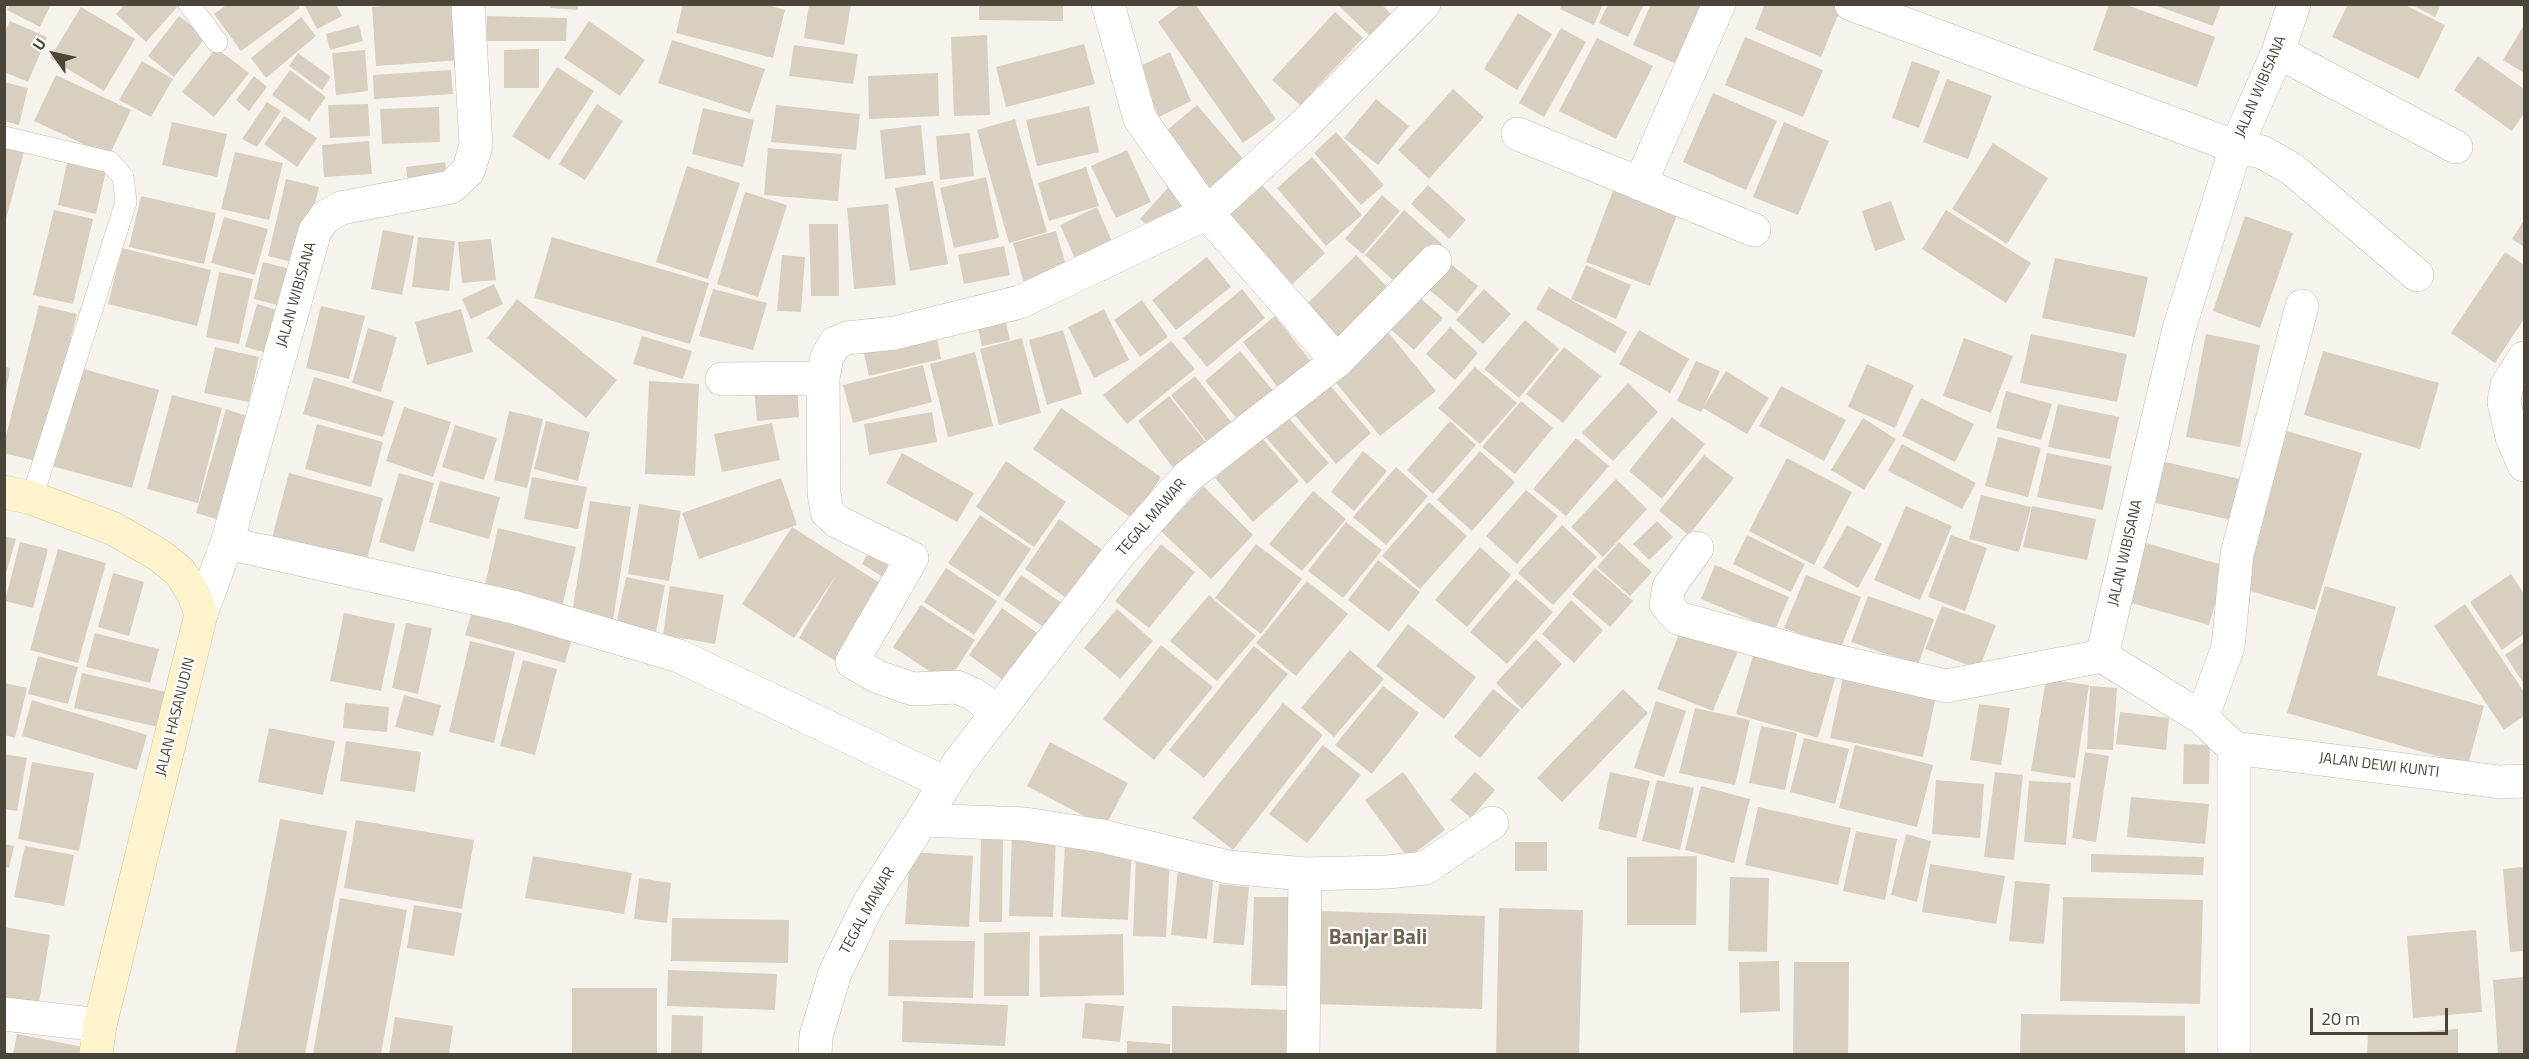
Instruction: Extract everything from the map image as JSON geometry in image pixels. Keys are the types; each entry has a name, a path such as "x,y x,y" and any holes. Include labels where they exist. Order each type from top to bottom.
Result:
{"street":[{"name":"JALAN WIBISANA","path":"201,614 227,543 315,231 325,217 341,208 452,187 468,171 476,146 468,4"},
{"path":"1107,4 1140,118 1207,213 1338,361"},
{"path":"998,712 973,694 957,687 913,689 878,677 852,662 912,558 838,522 827,512 824,493 823,378 827,357 835,343 847,338 895,333 1020,303 1207,213 1304,125 1425,4"},
{"path":"1640,184 1719,4"},
{"path":"1851,4 2236,147 2262,152 2292,169 2417,275"},
{"name":"JALAN WIBISANA","path":"2102,656 2179,329 2236,147 2278,52 2294,4"},
{"path":"2278,52 2456,147"},
{"path":"1518,134 1754,230"},
{"name":"TEGAL MAWAR","path":"815,1054 816,1036 835,973 869,903 945,783 1120,554 1186,478 1338,361 1436,261"},
{"path":"2202,718 2228,647 2236,554 2302,306"},
{"path":"2524,358 2507,385 2505,402 2512,437 2524,465"},
{"path":"722,379 823,378"},
{"path":"18,495 114,529 159,555 180,572 194,595 201,614"},
{"path":"227,543 513,607 679,656 945,783"},
{"path":"1697,548 1669,587 1666,604 1677,618 1819,657 1946,686 2102,656 2202,718 2234,748 2234,1054"},
{"name":"JALAN HASANUDIN","path":"98,1040 201,614"},
{"name":"JALAN DEWI KUNTI","path":"2234,748 2500,782 2524,781"},
{"path":"922,819 1025,824 1102,836 1228,867 1305,874 1388,872 1425,868 1492,823"},
{"path":"1303,1054 1305,874"},
{"path":"4,1014 98,1040"}],"lane":[{"path":"189,4 218,42"},
{"path":"4,137 110,162 123,177 126,202 18,495"}],"building":[{"path":"10,4 51,4 40,27 7,10"},
{"path":"125,4 180,4 146,42 116,14"},
{"path":"228,4 297,4 300,8 241,51 214,14"},
{"path":"304,4 336,4 342,16 317,29"},
{"path":"405,4 459,4 462,60 376,66 372,7"},
{"path":"550,4 578,4 578,10 550,8"},
{"path":"683,4 764,4 785,10 773,58 676,33"},
{"path":"809,4 851,5 844,45 804,38"},
{"path":"979,4 1063,4 1063,21 979,20"},
{"path":"1182,4 1195,4 1276,119 1243,143 1158,22"},
{"path":"1337,4 1381,4 1392,15 1371,37"},
{"path":"1562,4 1603,4 1594,25 1560,9"},
{"path":"1608,4 1644,4 1628,37 1599,23"},
{"path":"1651,4 1712,4 1684,67 1633,45"},
{"path":"1765,4 1831,4 1841,8 1821,57 1755,29"},
{"path":"2109,4 2124,4 2215,37 2197,87 2093,50"},
{"path":"2152,4 2221,4 2213,26"},
{"path":"2348,4 2403,4 2445,25 2419,79 2332,37"},
{"path":"2410,4 2441,4 2435,17"},
{"path":"81,7 135,39 104,91 50,58"},
{"path":"1335,12 1363,38 1300,105 1272,80"},
{"path":"1518,13 1552,34 1517,90 1484,69"},
{"path":"179,16 206,37 174,77 148,56"},
{"path":"487,16 567,18 566,41 486,41"},
{"path":"301,17 316,36 266,78 251,58"},
{"path":"10,21 47,37 28,82 4,72 4,34"},
{"path":"589,21 645,60 620,96 564,58"},
{"path":"359,25 363,41 330,50 326,34"},
{"path":"2524,25 2524,73 2503,60"},
{"path":"1561,28 1586,42 1544,117 1519,103"},
{"path":"987,35 990,115 954,116 951,37"},
{"path":"1745,37 1823,70 1803,117 1725,85"},
{"path":"1597,38 1653,66 1616,139 1559,111"},
{"path":"672,40 765,69 750,113 658,83"},
{"path":"1084,44 1095,84 1006,107 996,67"},
{"path":"794,45 858,54 853,84 789,76"},
{"path":"216,48 249,73 214,117 182,92"},
{"path":"539,49 539,88 504,88 504,50"},
{"path":"365,50 368,91 336,95 332,53"},
{"path":"1170,52 1191,101 1159,117 1136,68"},
{"path":"298,53 331,77 322,90 289,66"},
{"path":"2478,56 2524,89 2524,113 2512,131 2454,90"},
{"path":"142,61 173,79 151,117 119,100"},
{"path":"1912,61 1940,71 1919,128 1892,118"},
{"path":"557,67 594,91 549,160 512,136"},
{"path":"290,70 326,97 309,121 272,95"},
{"path":"451,70 453,94 374,99 373,75"},
{"path":"938,73 939,116 869,119 868,76"},
{"path":"56,75 131,110 109,156 34,121"},
{"path":"254,76 267,87 249,111 236,100"},
{"path":"1947,79 1992,96 1968,159 1923,142"},
{"path":"4,82 28,88 19,125 4,121"},
{"path":"1453,89 1484,117 1429,179 1398,150"},
{"path":"1713,93 1777,121 1746,190 1683,162"},
{"path":"1376,99 1409,126 1378,165 1344,138"},
{"path":"267,102 281,111 257,147 242,139"},
{"path":"368,104 370,136 330,138 328,105"},
{"path":"597,104 623,121 585,180 559,164"},
{"path":"776,105 860,114 856,150 771,142"},
{"path":"1197,105 1244,160 1206,193 1159,137"},
{"path":"1089,106 1099,152 1037,166 1026,120"},
{"path":"439,107 440,142 382,144 380,109"},
{"path":"703,108 754,120 743,167 692,154"},
{"path":"284,116 317,138 297,167 264,144"},
{"path":"1015,119 1047,232 1009,243 977,130"},
{"path":"172,122 227,134 217,177 162,165"},
{"path":"1784,122 1829,141 1798,215 1753,197"},
{"path":"921,125 926,175 885,179 880,130"},
{"path":"1336,132 1384,185 1361,205 1314,153"},
{"path":"970,133 974,176 940,180 936,136"},
{"path":"369,141 372,174 324,177 322,145"},
{"path":"1993,143 2048,178 2007,244 1952,209"},
{"path":"4,147 24,152 5,223 4,223"},
{"path":"768,148 842,154 838,201 764,195"},
{"path":"1127,150 1151,202 1116,218 1091,166"},
{"path":"235,152 283,163 269,220 221,209"},
{"path":"1312,157 1362,215 1326,246 1277,188"},
{"path":"445,162 449,185 409,191 406,167"},
{"path":"67,163 106,171 96,214 58,205"},
{"path":"687,166 740,183 708,279 656,262"},
{"path":"1086,167 1099,206 1049,221 1038,183"},
{"path":"986,177 999,238 954,248 940,188"},
{"path":"286,179 319,187 300,264 268,256"},
{"path":"933,181 948,264 910,271 895,188"},
{"path":"1172,183 1189,200 1157,235 1140,219"},
{"path":"1261,184 1325,253 1284,292 1220,223"},
{"path":"1428,185 1466,220 1449,239 1411,204"},
{"path":"1614,188 1678,212 1650,286 1586,262"},
{"path":"745,192 787,205 758,297 717,284"},
{"path":"1382,195 1400,211 1363,254 1345,239"},
{"path":"141,196 216,213 204,264 129,247"},
{"path":"1891,201 1905,240 1875,251 1862,211"},
{"path":"888,204 896,285 854,289 847,208"},
{"path":"1097,207 1117,253 1080,270 1060,225"},
{"path":"54,210 93,219 73,304 33,295"},
{"path":"1404,210 1442,244 1403,289 1365,255"},
{"path":"1946,210 2031,263 2006,303 1922,249"},
{"path":"2245,216 2293,233 2260,328 2213,311"},
{"path":"224,217 268,229 255,275 211,263"},
{"path":"2524,220 2524,247 2512,239"},
{"path":"809,224 838,224 839,296 811,296"},
{"path":"383,230 414,236 402,295 371,289"},
{"path":"1056,231 1070,279 1026,291 1013,243"},
{"path":"418,237 455,241 449,291 412,287"},
{"path":"552,237 709,283 690,344 534,298"},
{"path":"491,239 496,280 462,283 458,242"},
{"path":"1004,246 1010,275 964,284 958,255"},
{"path":"122,248 211,270 197,326 108,304"},
{"path":"2505,252 2524,265 2524,319 2495,363 2451,333"},
{"path":"782,255 805,257 801,312 777,311"},
{"path":"1356,255 1395,295 1345,346 1305,306"},
{"path":"1207,257 1231,287 1176,330 1152,300"},
{"path":"1442,257 1478,286 1457,313 1421,283"},
{"path":"2055,258 2148,277 2135,337 2042,318"},
{"path":"263,262 298,271 288,308 254,299"},
{"path":"1586,265 1631,285 1616,319 1571,299"},
{"path":"219,272 253,279 239,344 206,337"},
{"path":"494,284 503,304 471,319 462,299"},
{"path":"1549,287 1627,332 1615,353 1536,309"},
{"path":"713,289 767,303 753,350 699,336"},
{"path":"1242,289 1265,318 1207,367 1183,338"},
{"path":"1484,289 1511,314 1483,344 1456,320"},
{"path":"1412,291 1443,318 1414,350 1384,323"},
{"path":"517,299 617,380 586,418 487,338"},
{"path":"1142,300 1168,337 1140,357 1114,320"},
{"path":"257,304 287,313 275,355 245,347"},
{"path":"39,305 77,314 40,462 4,453 4,444"},
{"path":"321,306 365,316 349,379 306,368"},
{"path":"461,309 473,352 427,365 415,322"},
{"path":"1003,309 1010,340 982,346 975,316"},
{"path":"1104,309 1129,360 1094,378 1068,327"},
{"path":"1275,316 1316,368 1283,394 1243,342"},
{"path":"1525,320 1559,349 1519,398 1484,369"},
{"path":"935,327 941,359 869,376 862,345"},
{"path":"1450,327 1478,353 1455,380 1426,354"},
{"path":"368,328 397,337 381,392 352,383"},
{"path":"1063,330 1082,394 1047,405 1029,340"},
{"path":"1639,330 1689,359 1670,393 1619,364"},
{"path":"1388,332 1436,391 1380,436 1331,377"},
{"path":"2031,334 2127,354 2117,402 2020,383"},
{"path":"2206,334 2260,345 2240,447 2186,437"},
{"path":"642,336 692,351 683,379 633,364"},
{"path":"1022,338 1041,413 999,425 980,349"},
{"path":"1964,338 2013,356 1991,413 1943,396"},
{"path":"1171,341 1195,369 1127,424 1103,395"},
{"path":"215,347 259,357 249,402 204,393"},
{"path":"1564,347 1601,376 1563,423 1526,394"},
{"path":"1240,351 1274,392 1239,421 1205,381"},
{"path":"2323,351 2439,383 2420,449 2304,415"},
{"path":"975,352 993,426 948,437 930,364"},
{"path":"1696,361 1720,371 1704,406 1726,371 1769,398 1747,434 1703,408 1701,412 1677,401"},
{"path":"1867,364 1914,385 1895,428 1848,407"},
{"path":"923,365 932,402 853,423 843,385"},
{"path":"5,367 10,368 6,391 5,391"},
{"path":"1475,367 1517,403 1480,444 1438,408"},
{"path":"80,368 159,390 132,488 52,466"},
{"path":"1195,376 1235,427 1211,447 1171,395"},
{"path":"314,377 394,401 383,437 303,414"},
{"path":"649,381 699,384 695,476 645,474"},
{"path":"1327,382 1371,433 1336,464 1292,412"},
{"path":"1628,383 1658,412 1613,461 1582,433"},
{"path":"797,385 799,417 757,421 754,389"},
{"path":"1781,386 1846,420 1824,461 1759,426"},
{"path":"2006,391 2052,404 2041,440 1996,428"},
{"path":"172,395 222,408 198,503 147,489"},
{"path":"1169,396 1213,451 1180,477 1138,421"},
{"path":"1921,398 1974,424 1955,462 1902,436"},
{"path":"1521,401 1553,428 1515,474 1482,447"},
{"path":"2058,404 2119,417 2110,459 2048,447"},
{"path":"404,407 451,422 433,477 386,461"},
{"path":"1061,408 1161,477 1133,519 1033,449"},
{"path":"226,409 259,420 229,523 196,513"},
{"path":"509,411 543,419 527,488 494,480"},
{"path":"932,412 937,442 869,455 864,424"},
{"path":"1283,412 1329,463 1307,484 1261,432"},
{"path":"1672,417 1705,444 1662,499 1629,471"},
{"path":"1863,418 1896,439 1864,490 1831,470"},
{"path":"546,421 590,432 578,481 534,469"},
{"path":"1450,421 1476,445 1433,494 1407,470"},
{"path":"772,423 780,460 722,472 714,434"},
{"path":"317,424 383,442 371,487 305,469"},
{"path":"455,425 497,438 484,480 442,467"},
{"path":"2280,429 2362,453 2315,610 2233,586"},
{"path":"1998,437 2041,448 2028,497 1985,486"},
{"path":"1262,438 1299,481 1253,522 1215,478"},
{"path":"1576,438 1609,466 1566,516 1533,489"},
{"path":"1902,444 1976,483 1962,509 1888,471"},
{"path":"1363,451 1387,471 1354,511 1331,492"},
{"path":"1480,451 1515,482 1472,531 1437,500"},
{"path":"902,453 974,493 957,522 886,483"},
{"path":"2047,453 2112,466 2103,510 2037,497"},
{"path":"1704,455 1734,478 1689,535 1659,511"},
{"path":"1787,458 1852,492 1814,565 1749,531"},
{"path":"1006,461 1066,502 1034,547 976,507"},
{"path":"2161,461 2240,479 2231,520 2151,502"},
{"path":"1396,467 1428,496 1386,545 1353,517"},
{"path":"289,473 383,498 366,563 272,538"},
{"path":"399,473 434,483 414,552 379,542"},
{"path":"532,477 587,487 578,529 524,519"},
{"path":"781,478 797,525 699,559 682,513"},
{"path":"1616,479 1647,509 1603,557 1571,527"},
{"path":"440,481 500,497 489,539 429,522"},
{"path":"1203,486 1253,535 1211,579 1161,531"},
{"path":"1526,490 1558,516 1517,564 1486,536"},
{"path":"1313,491 1346,519 1302,571 1269,544"},
{"path":"1981,495 2031,507 2019,552 1969,539"},
{"path":"590,501 631,507 612,626 571,619"},
{"path":"1429,502 1467,536 1420,589 1382,556"},
{"path":"639,504 681,511 669,581 628,574"},
{"path":"1906,506 1952,526 1920,600 1874,580"},
{"path":"2032,506 2096,519 2087,560 2023,547"},
{"path":"980,515 1031,549 999,597 948,563"},
{"path":"1059,519 1103,550 1069,600 1025,569"},
{"path":"1657,521 1673,537 1649,560 1633,544"},
{"path":"1346,522 1382,550 1343,598 1308,571"},
{"path":"1562,525 1597,557 1553,605 1518,573"},
{"path":"1847,525 1882,544 1858,588 1823,568"},
{"path":"792,527 889,589 842,665 799,638 837,574 794,638 742,604"},
{"path":"498,528 576,547 562,607 484,589"},
{"path":"1747,535 1805,564 1791,592 1733,564"},
{"path":"1951,535 1987,548 1965,611 1928,597"},
{"path":"4,536 16,539 5,577 4,577"},
{"path":"20,542 48,549 33,608 5,601"},
{"path":"1619,542 1652,572 1630,596 1597,567"},
{"path":"2146,543 2226,566 2209,625 2128,602"},
{"path":"1161,544 1195,572 1149,628 1115,601"},
{"path":"1256,544 1302,579 1261,634 1215,598"},
{"path":"1480,547 1511,575 1467,627 1435,600"},
{"path":"58,549 106,563 78,663 30,650"},
{"path":"870,549 897,565 888,580 862,564"},
{"path":"1378,560 1420,592 1389,632 1348,600"},
{"path":"1715,565 1789,597 1775,630 1701,599"},
{"path":"946,568 997,601 974,635 924,602"},
{"path":"1595,568 1633,601 1610,627 1572,594"},
{"path":"113,573 144,582 129,636 98,627"},
{"path":"2511,574 2524,594 2524,634 2502,650 2470,602"},
{"path":"1021,575 1062,603 1045,628 1004,600"},
{"path":"1806,575 1861,597 1840,650 1784,628"},
{"path":"626,577 665,585 655,637 615,630"},
{"path":"1516,579 1553,612 1507,664 1470,632"},
{"path":"1307,581 1348,614 1296,676 1256,643"},
{"path":"670,586 724,595 715,644 663,635"},
{"path":"2325,586 2396,607 2377,675 2484,706 2468,765 2287,713"},
{"path":"1209,595 1256,636 1217,681 1170,641"},
{"path":"1868,596 1934,619 1918,665 1851,642"},
{"path":"476,599 575,627 565,663 465,635"},
{"path":"1571,600 1603,630 1574,663 1542,634"},
{"path":"2465,604 2524,692 2524,716 2504,730 2434,626"},
{"path":"921,605 975,640 947,683 893,647"},
{"path":"1942,606 1996,625 1979,669 1925,649"},
{"path":"1002,608 1040,635 1006,682 969,655"},
{"path":"1117,609 1153,641 1120,679 1084,648"},
{"path":"344,613 395,624 381,691 330,681"},
{"path":"406,623 432,628 418,694 392,688"},
{"path":"1408,624 1476,677 1444,719 1376,666"},
{"path":"1683,624 1740,646 1713,711 1657,689"},
{"path":"95,633 159,649 150,683 86,667"},
{"path":"1536,639 1562,664 1522,709 1496,683"},
{"path":"470,641 515,652 494,743 449,732"},
{"path":"2524,642 2524,684 2505,655"},
{"path":"1161,645 1213,687 1154,760 1103,719"},
{"path":"1756,645 1838,668 1818,738 1736,714"},
{"path":"1254,646 1288,674 1204,778 1169,750"},
{"path":"1350,650 1384,679 1334,737 1301,708"},
{"path":"38,656 78,667 68,704 28,694"},
{"path":"523,660 557,669 535,755 500,746"},
{"path":"1844,672 1937,691 1923,757 1830,738"},
{"path":"82,673 175,694 167,729 74,708"},
{"path":"2046,679 2089,685 2075,778 2031,771"},
{"path":"4,683 27,688 15,738 4,735"},
{"path":"1383,686 1419,713 1372,774 1335,745"},
{"path":"2090,686 2117,688 2113,750 2087,749"},
{"path":"1493,689 1520,710 1480,758 1454,737"},
{"path":"1623,689 1648,713 1562,802 1537,778"},
{"path":"404,695 441,705 433,736 395,727"},
{"path":"32,700 147,735 137,770 22,736"},
{"path":"1656,701 1686,711 1664,777 1634,768"},
{"path":"345,703 389,707 387,732 343,728"},
{"path":"1283,703 1323,735 1233,850 1192,818"},
{"path":"1979,704 2010,708 2001,765 1970,760"},
{"path":"1695,708 1750,720 1735,785 1679,773"},
{"path":"2120,712 2169,718 2166,750 2116,744"},
{"path":"1761,726 1797,733 1785,790 1749,783"},
{"path":"269,728 335,741 323,795 258,782"},
{"path":"1804,738 1849,749 1835,804 1790,792"},
{"path":"346,741 421,752 415,792 340,781"},
{"path":"1050,742 1128,783 1105,827 1027,786"},
{"path":"2184,744 2210,745 2209,784 2183,784"},
{"path":"1323,745 1361,775 1307,843 1269,814"},
{"path":"1855,745 1933,765 1917,827 1839,808"},
{"path":"2085,752 2109,756 2096,842 2072,838"},
{"path":"4,754 27,758 17,811 4,809"},
{"path":"32,762 94,773 79,851 18,839"},
{"path":"1403,772 1445,830 1408,858 1365,800"},
{"path":"1475,772 1495,790 1471,818 1450,800"},
{"path":"1610,772 1650,781 1636,838 1598,829"},
{"path":"1995,772 2023,775 2014,860 1984,857"},
{"path":"1657,780 1694,788 1680,850 1642,841"},
{"path":"1936,780 1984,784 1980,838 1932,834"},
{"path":"2029,781 2071,783 2066,845 2024,842"},
{"path":"1701,786 1750,799 1734,863 1685,850"},
{"path":"2131,797 2209,804 2205,844 2127,837"},
{"path":"1758,807 1851,828 1838,885 1745,865"},
{"path":"280,819 347,831 305,1054 235,1054"},
{"path":"356,820 474,840 462,909 344,888"},
{"path":"1856,831 1897,839 1885,900 1843,891"},
{"path":"1012,834 1056,835 1053,917 1009,916"},
{"path":"1906,834 1931,841 1917,902 1891,895"},
{"path":"981,837 1003,837 1002,922 979,922"},
{"path":"1515,842 1547,842 1547,871 1515,871"},
{"path":"4,844 14,846 9,868 4,867"},
{"path":"1065,844 1132,847 1128,920 1061,917"},
{"path":"25,846 74,855 64,906 14,897"},
{"path":"910,852 973,856 969,927 905,924"},
{"path":"2091,854 2204,857 2203,875 2091,872"},
{"path":"1136,855 1170,856 1166,937 1133,936"},
{"path":"533,856 632,873 624,914 525,898"},
{"path":"1697,856 1696,925 1627,925 1627,857"},
{"path":"1930,864 2005,876 1996,924 1922,912"},
{"path":"2524,867 2524,951 2510,952 2503,869"},
{"path":"1178,869 1214,873 1207,939 1171,935"},
{"path":"1730,877 1769,878 1767,952 1728,951"},
{"path":"639,878 671,883 667,923 634,919"},
{"path":"2015,881 2050,884 2044,944 2009,941"},
{"path":"1219,884 1249,887 1244,945 1213,943"},
{"path":"1254,897 1291,897 1288,986 1251,985"},
{"path":"2063,897 2203,900 2200,1004 2060,1001"},
{"path":"340,898 407,910 381,1054 313,1054"},
{"path":"414,905 462,913 454,956 407,948"},
{"path":"1499,908 1583,910 1579,1054 1496,1054"},
{"path":"1318,911 1485,916 1482,1009 1314,1004"},
{"path":"672,918 789,920 788,963 671,961"},
{"path":"4,927 50,935 37,1015 4,1009"},
{"path":"2476,930 2482,1012 2413,1018 2407,936"},
{"path":"1030,932 1029,996 984,996 984,933"},
{"path":"1123,934 1124,995 1040,997 1039,936"},
{"path":"889,940 975,941 973,998 888,996"},
{"path":"1779,961 1780,1011 1740,1013 1739,962"},
{"path":"1794,962 1849,962 1848,1054 1793,1054"},
{"path":"668,970 777,974 775,1010 667,1006"},
{"path":"2524,977 2524,1054 2498,1054 2493,980"},
{"path":"572,988 657,988 657,1054 572,1054"},
{"path":"903,1001 1008,1005 1005,1046 902,1042"},
{"path":"1085,1003 1124,1006 1120,1042 1082,1038"},
{"path":"1172,1006 1291,1010 1291,1054 1172,1054"},
{"path":"2021,1014 2185,1016 2185,1054 2020,1054"},
{"path":"672,1015 703,1016 702,1054 671,1054"},
{"path":"395,1017 453,1026 449,1054 389,1054"},
{"path":"2458,1029 2458,1054 2367,1054 2368,1035"},
{"path":"17,1034 93,1049 92,1054 13,1054"},
{"path":"1127,1041 1170,1044 1170,1054 1127,1054"}],"district":[{"name":"Banjar Bali","path":"1378,939"}]}
